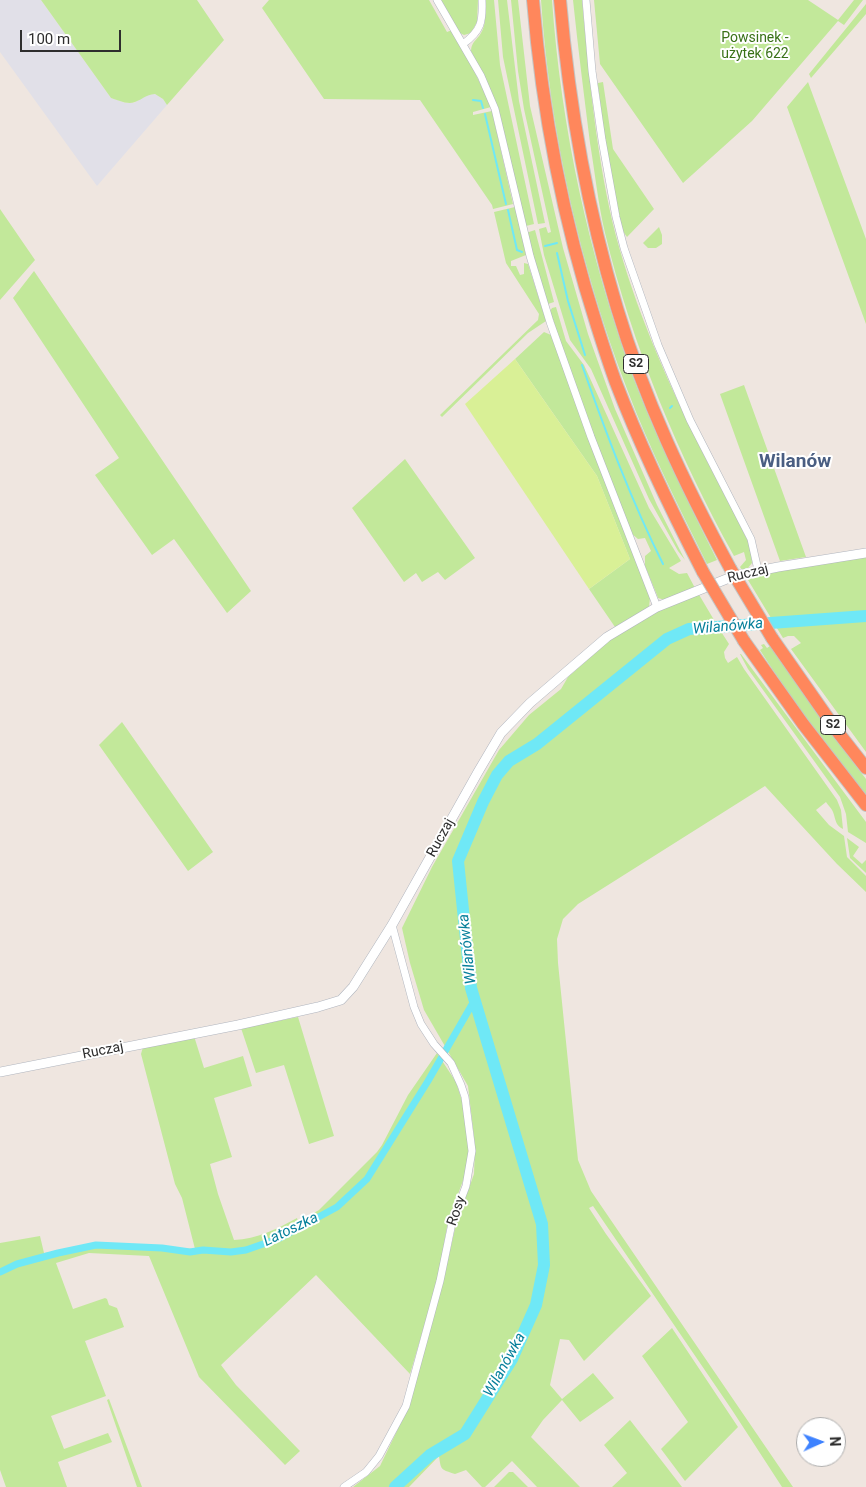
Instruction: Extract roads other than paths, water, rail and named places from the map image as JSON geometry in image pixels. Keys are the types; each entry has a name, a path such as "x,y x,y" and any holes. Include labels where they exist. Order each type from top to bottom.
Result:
{"highway":[{"name":"S2","path":"533,0 546,112 564,201 582,277 615,381 631,421 666,500 703,572 744,641 803,724 866,805"},
{"name":"S2","path":"560,0 567,74 590,206 618,310 671,452 730,568 772,638 837,731 866,768"}],"street":[{"path":"437,0 481,76 495,109 530,256 550,322 588,429 657,608"},
{"path":"463,44 476,35 479,29 482,18 482,0"},
{"path":"586,0 591,61 602,140 616,217 624,248 658,344 690,420 751,539 758,570"},
{"name":"Ruczaj","path":"0,1072 238,1025 336,1003 353,987 392,925 478,772 506,728 530,703 606,637 657,608 710,584 734,576 758,570 866,553"},
{"name":"Rosy","path":"344,1487 366,1472 379,1456 406,1406 440,1281 452,1223 466,1186 472,1151 465,1097 451,1063 434,1044 421,1024 414,1007 392,925"}],"waterway":[{"path":"473,100 481,101 483,108"},
{"path":"485,114 506,204"},
{"path":"508,210 517,250 522,252"},
{"path":"545,246 557,243"},
{"path":"557,253 568,301 585,355"},
{"path":"582,365 620,466 663,564"},
{"name":"Wilanówka","path":"395,1487 430,1455 465,1434 512,1359 536,1305 544,1265 542,1224 471,988 458,861 483,802 497,775 509,761 537,744 667,639 689,629 866,616"},
{"name":"Latoszka","path":"0,1272 17,1264 96,1245 162,1248 190,1252 203,1250 231,1252 246,1250 280,1238 337,1207 367,1179 428,1081 474,1001"}],"district":[{"name":"Wilanów","path":"795,462"}],"park label":[{"name":"Powsinek - użytek 622","path":"755,46"}]}
